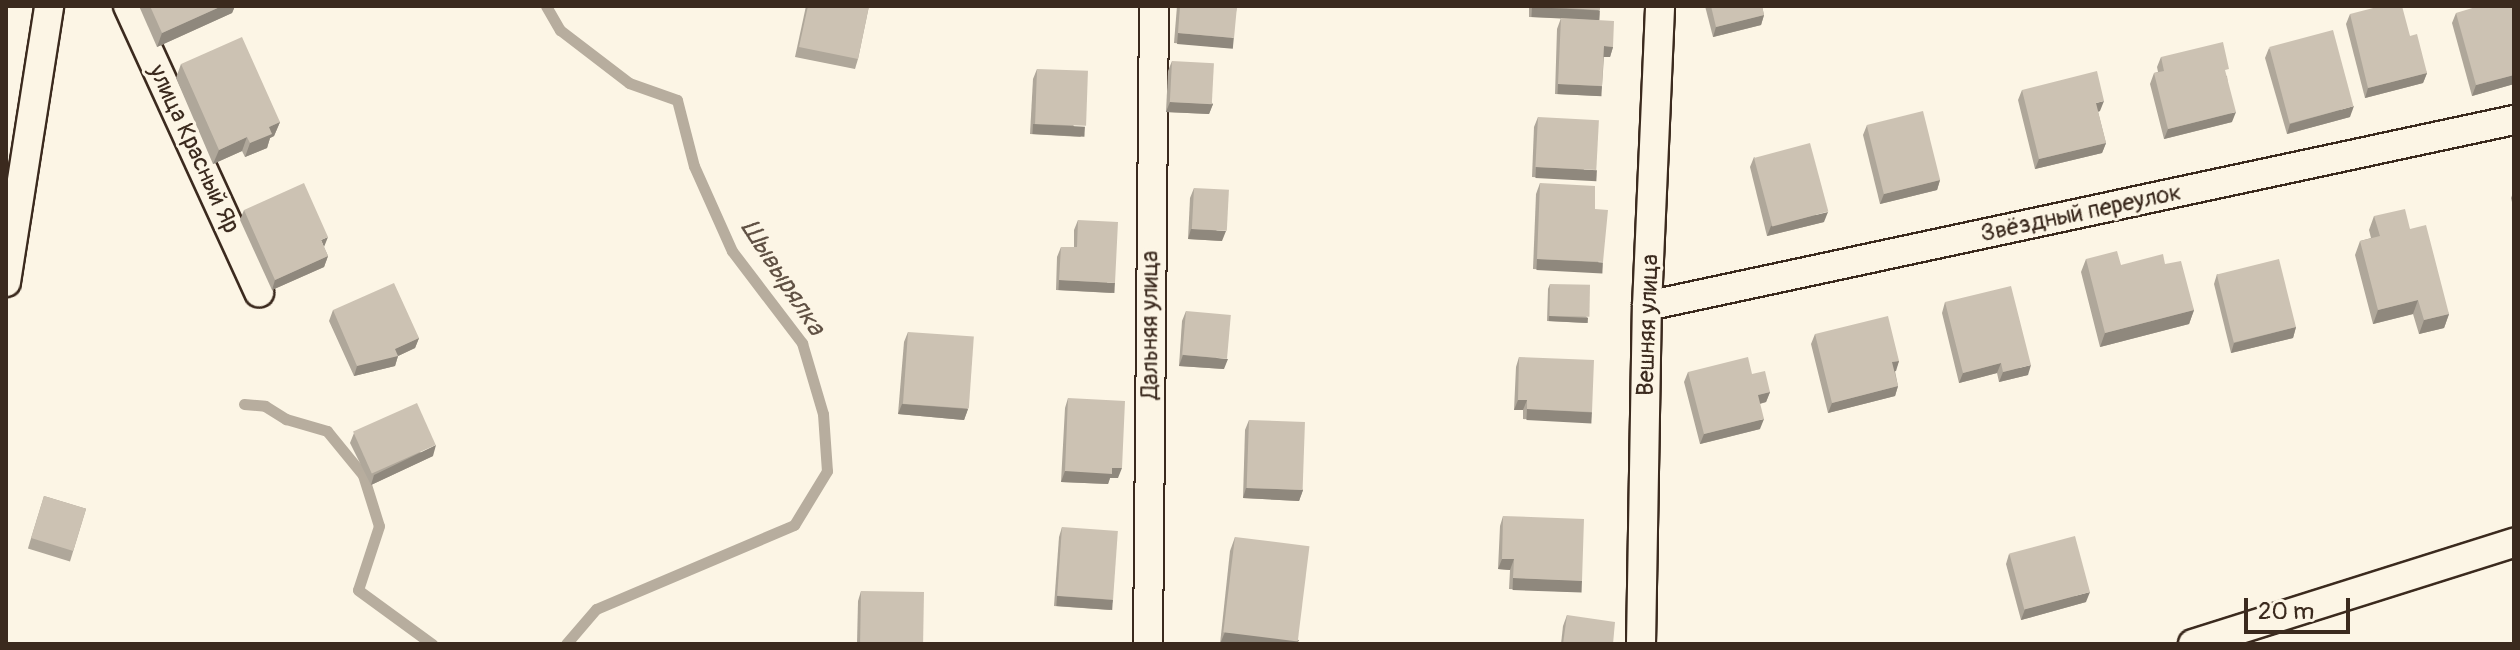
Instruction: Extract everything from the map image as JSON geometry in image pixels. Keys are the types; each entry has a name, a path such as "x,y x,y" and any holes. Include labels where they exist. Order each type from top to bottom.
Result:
{"street":[{"path":"6,282 49,6"},
{"name":"улица Красный Яр","path":"128,6 259,292"},
{"name":"Дальняя улица","path":"1148,644 1154,6"},
{"name":"Вешняя улица","path":"1641,644 1647,306 1660,6"},
{"name":"Звёздный переулок","path":"1647,306 2514,120"},
{"path":"2193,644 2223,640 2514,543"}],"building":[{"path":"150,6 222,6 162,33"},
{"path":"808,6 869,6 858,59 799,47"},
{"path":"1180,6 1237,6 1234,38 1178,33"},
{"path":"1532,6 1600,6 1600,10"},
{"path":"1711,6 1762,6 1764,15 1716,27"},
{"path":"2381,6 2402,6 2410,36 2417,34 2427,73 2368,88 2350,14"},
{"path":"2479,6 2513,6 2514,75 2476,85 2456,13"},
{"path":"1561,18 1614,21 1613,47 1604,46 1602,86 1558,84"},
{"path":"2333,30 2353,106 2290,123 2269,47"},
{"path":"242,37 280,122 269,127 272,134 250,143 247,137 219,150 181,64"},
{"path":"2223,42 2229,69 2225,70 2236,112 2168,129 2154,73 2164,71 2161,57"},
{"path":"1172,61 1214,63 1212,104 1170,102"},
{"path":"1037,69 1088,71 1086,126 1035,124"},
{"path":"2097,71 2104,101 2096,103 2106,143 2039,159 2022,90"},
{"path":"1923,111 1940,180 1884,194 1867,125"},
{"path":"1538,117 1599,120 1596,170 1535,167"},
{"path":"1810,143 1828,212 1772,227 1754,158"},
{"path":"304,183 328,237 321,240 328,256 275,280 244,210"},
{"path":"1540,183 1595,186 1595,209 1608,210 1603,262 1537,259"},
{"path":"1194,188 1229,190 1227,231 1192,229"},
{"path":"2405,209 2410,229 2426,225 2449,314 2424,320 2418,300 2378,310 2360,241 2380,236 2374,216"},
{"path":"1078,220 1118,222 1115,283 1059,280 1061,247 1077,247"},
{"path":"2117,251 2121,265 2163,254 2165,264 2181,261 2194,310 2105,333 2086,259"},
{"path":"2279,259 2296,327 2234,342 2217,274"},
{"path":"394,283 419,338 395,349 398,356 357,366 333,310"},
{"path":"1550,284 1590,285 1589,317 1549,316"},
{"path":"2011,286 2031,365 2003,372 2001,363 1963,373 1945,302"},
{"path":"1186,311 1231,315 1227,359 1182,355"},
{"path":"1888,316 1899,361 1892,362 1898,386 1832,403 1815,334"},
{"path":"908,332 974,337 969,408 903,404"},
{"path":"1519,357 1594,360 1592,412 1527,409 1527,400 1518,400"},
{"path":"1748,357 1752,374 1765,371 1770,392 1758,395 1764,419 1704,434 1688,372"},
{"path":"1068,398 1125,401 1122,468 1112,468 1112,474 1065,471"},
{"path":"417,403 436,445 372,473 353,431"},
{"path":"1249,420 1305,422 1303,490 1247,488"},
{"path":"44,496 86,509 73,551 31,538"},
{"path":"1503,516 1584,519 1582,581 1513,578 1514,559 1502,559"},
{"path":"1062,527 1118,531 1113,600 1057,596"},
{"path":"2075,536 2090,592 2024,610 2009,554"},
{"path":"1235,537 1309,546 1298,641 1223,632"},
{"path":"861,591 924,592 923,644 860,644"},
{"path":"1567,615 1615,622 1613,644 1563,644"}],"waterway":[{"name":"Шывырялка","path":"546,6 560,30 629,83 677,100 694,166 732,251 802,343 823,414 827,471 794,525 596,609 566,644"},
{"path":"244,404 265,406 286,419 327,431 363,475 379,526 358,590 432,644"}]}
